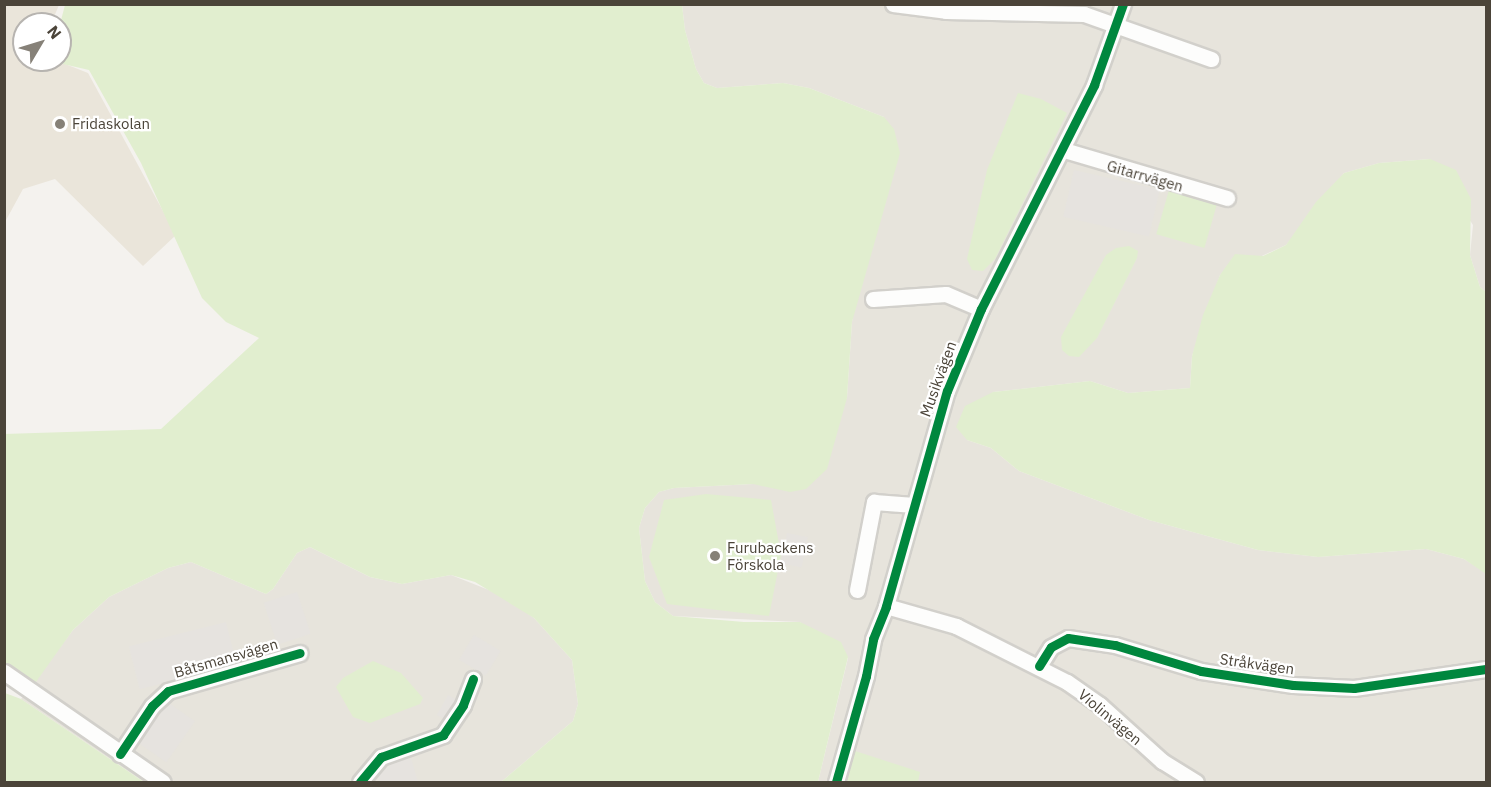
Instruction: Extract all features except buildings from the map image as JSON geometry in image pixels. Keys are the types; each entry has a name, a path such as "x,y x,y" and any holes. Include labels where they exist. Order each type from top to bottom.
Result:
{"street":[{"path":"893,4 946,11 1023,8 1084,14 1211,59"},
{"name":"Musikvägen","path":"836,783 866,676 874,667 880,626 947,391 981,309 1064,150 1117,24 1123,4"},
{"name":"Gitarrvägen","path":"1064,150 1227,198"},
{"path":"873,299 946,294 981,309"},
{"path":"857,590 874,502 914,505"},
{"name":"Violinvägen","path":"886,606 956,626 1039,666 1086,695 1162,761 1196,783"},
{"name":"Stråkvägen","path":"1039,666 1060,641 1086,638 1201,671 1293,685 1354,688 1486,669"},
{"name":"Båtsmansvägen","path":"120,754 152,706 168,691 300,653"},
{"path":"4,672 163,783"},
{"path":"360,783 381,757 443,735 463,705 473,679"}],"shaded area":[{"name":"Fridaskolan","path":"5,5 59,5 56,12 12,12 12,72 72,72 72,67 88,73 176,235 143,266 55,179 23,189 5,222"},
{"path":"682,5 1486,5 1486,292 1480,287 1470,255 1473,225 1430,159 1379,163 1344,173 1286,245 1220,275 1192,356 1190,388 1128,393 1090,381 993,392 967,440 991,448 1019,471 1149,520 1258,550 1318,557 1426,549 1464,559 1485,572 1486,782 818,782 848,658 800,622 673,616 655,602 645,581 639,528 645,508 659,492 674,488 753,484 847,398 852,322 884,117 809,88 783,83 717,88 704,83 696,69 685,30"},
{"path":"1074,170 1160,190 1149,237 1063,217"},
{"path":"787,533 808,537 802,567 781,563"},
{"path":"310,547 370,577 402,584 451,575 504,596 534,618 572,660 578,704 573,721 501,782 144,782 21,699 73,630 109,597 168,568 191,562 266,594 273,589 297,553"},
{"path":"297,592 311,634 277,645 264,603"},
{"path":"226,622 237,665 140,689 129,646"},
{"path":"474,635 501,651 486,676 459,660"},
{"path":"448,695 457,700 446,720 437,715"},
{"path":"163,699 195,721 166,762 134,740"},
{"path":"411,758 418,782 380,782 375,768"}],"green space":[{"path":"65,5 682,5 685,30 696,69 704,83 717,88 783,83 809,88 884,117 894,129 900,153 852,322 847,398 827,469 806,489 790,492 753,484 674,488 659,492 645,508 639,528 645,581 655,602 673,616 744,622 800,622 841,642 848,657 818,782 501,782 573,721 578,704 572,660 534,618 475,582 451,575 402,584 370,577 310,547 297,553 273,589 266,594 191,562 168,568 109,597 73,630 33,686 5,664 4,434 161,429 259,338 226,322 202,298 141,163 89,70 72,66 72,12 63,12"},
{"path":"1018,93 1041,99 1067,113 995,259 983,271 972,270 967,259 987,170"},
{"path":"1430,159 1456,170 1471,199 1470,255 1480,287 1486,292 1486,574 1464,559 1426,549 1318,557 1258,550 1149,520 1019,471 991,448 967,440 956,427 965,406 993,392 1090,381 1128,393 1190,388 1192,356 1203,315 1220,275 1235,254 1263,256 1286,245 1316,202 1344,173 1379,163"},
{"path":"1169,190 1217,204 1204,248 1156,234"},
{"path":"1129,246 1138,251 1137,258 1097,338 1079,357 1069,356 1062,350 1061,337 1106,255 1116,248"},
{"name":"Furubackens Förskola","path":"706,494 771,500 781,555 769,616 667,604 649,557 664,500"},
{"path":"373,661 401,673 423,698 420,704 370,723 353,717 336,687 343,678"},
{"path":"5,693 21,699 144,782 5,782"},
{"path":"852,750 920,772 918,782 845,782"}],"cycle path":[{"path":"836,782 866,676 873,639 886,606 947,391 981,309 1094,85 1123,4"},
{"path":"1039,666 1051,647 1068,638 1115,645 1201,671 1293,685 1354,688 1486,669"},
{"path":"120,754 152,706 168,691 300,653"},
{"path":"360,782 381,757 443,735 463,705 473,679"}],"place":[{"name":"Fridaskolan","path":"60,124"},
{"name":"Furubackens Förskola","path":"715,556"}]}
